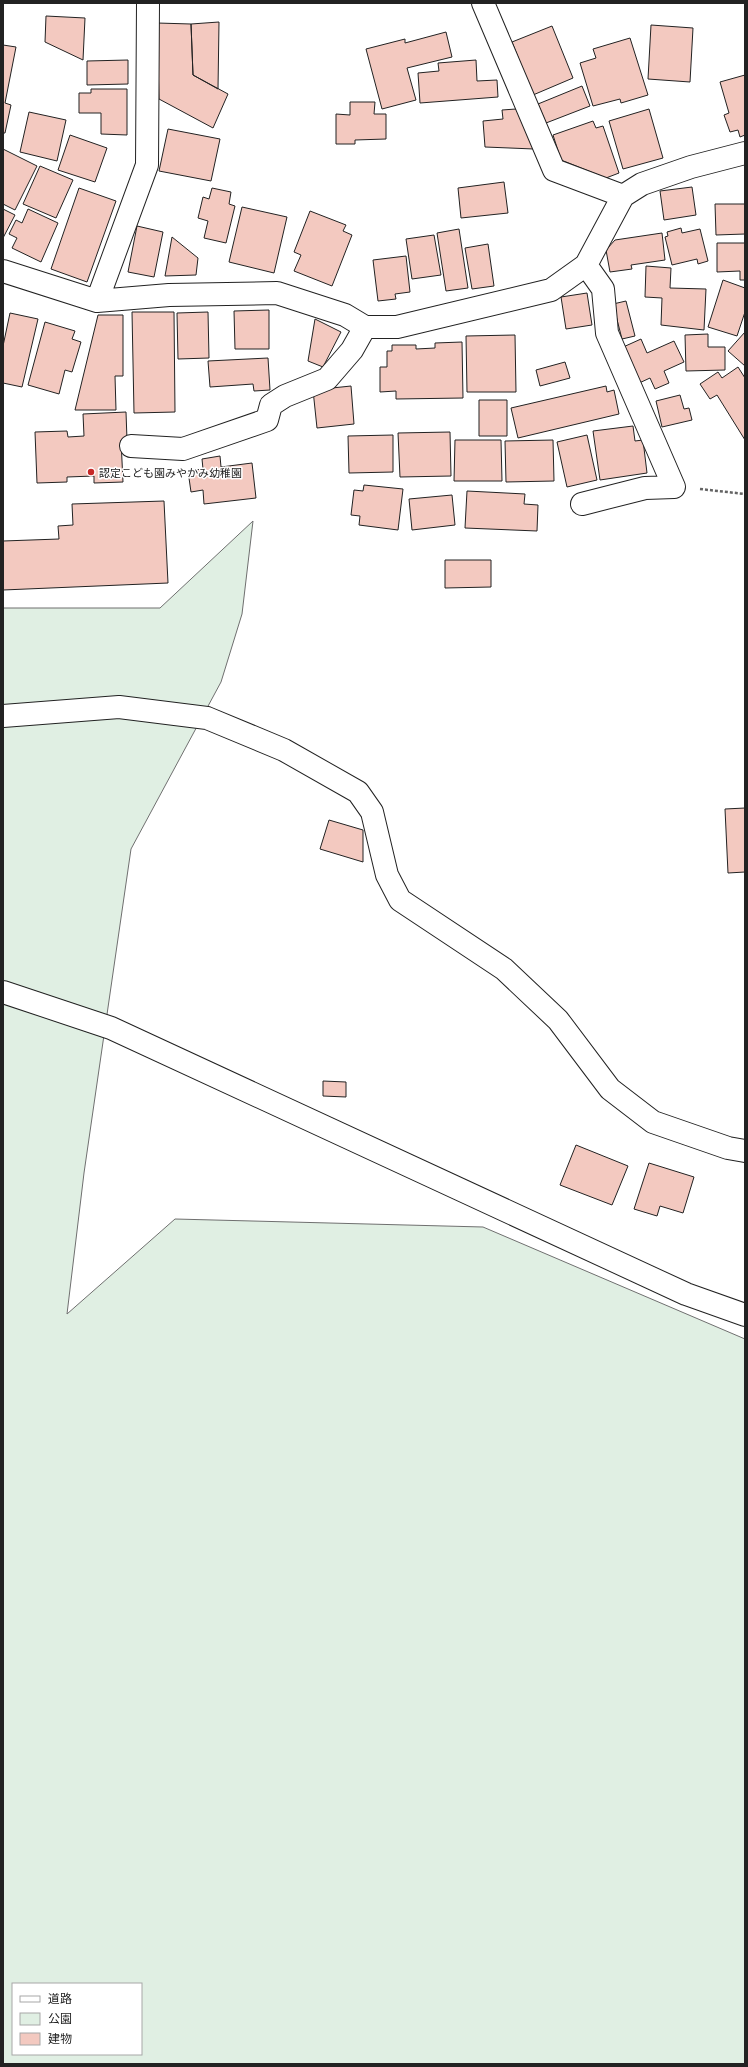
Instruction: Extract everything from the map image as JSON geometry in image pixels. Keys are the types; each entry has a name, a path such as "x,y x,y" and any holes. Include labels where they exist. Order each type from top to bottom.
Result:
{"street":[{"path":"97,301 147,165 148,3"},
{"path":"483,3 554,170 623,196"},
{"path":"3,271 97,301 169,295 277,293 345,314 365,327 396,327 551,290 586,264 623,196 642,184 691,166 745,153"},
{"path":"582,504 645,488 674,487 607,333 603,289 586,264"},
{"path":"131,446 183,449 267,420 272,405 285,396 327,379 352,350 365,327"},
{"path":"3,716 119,707 207,718 284,750 358,792 372,812 387,875 400,900 504,969 558,1020 610,1089 653,1122 728,1148 745,1151"},
{"path":"3,992 111,1028 686,1294 745,1315"}],"path":[{"path":"674,487 745,494"}],"green space":[{"path":"253,521 242,614 221,682 131,849 84,1173 67,1314 175,1219 483,1227 745,1339 745,2064 3,2064 3,608 160,608"}],"building":[{"path":"46,16 85,18 83,60 45,42"},
{"path":"219,22 218,89 193,75 191,24"},
{"path":"157,23 191,24 193,75 228,94 213,128 159,99"},
{"path":"651,25 693,28 690,82 648,79"},
{"path":"552,26 573,78 533,95 512,42"},
{"path":"446,32 452,57 407,68 416,100 382,109 366,49 405,39 405,43"},
{"path":"630,38 648,95 621,103 620,99 593,106 580,63 596,58 593,49"},
{"path":"3,45 16,47 5,103 11,105 5,133 3,133"},
{"path":"128,60 128,84 87,85 87,61"},
{"path":"476,60 477,81 497,80 498,97 420,103 418,73 439,71 438,63"},
{"path":"745,75 745,135 740,137 738,130 730,132 724,115 729,113 720,82"},
{"path":"582,86 590,106 546,123 538,104"},
{"path":"91,89 127,89 127,135 101,134 101,113 79,113 79,93 91,93"},
{"path":"350,102 375,102 374,114 386,114 386,139 355,140 355,144 336,144 336,114 350,115"},
{"path":"516,109 534,149 485,147 483,121 503,119 502,110"},
{"path":"649,109 663,158 623,169 609,121"},
{"path":"29,112 66,120 57,161 20,152"},
{"path":"593,121 596,128 603,126 619,173 606,178 561,160 553,135"},
{"path":"168,129 220,139 211,181 159,171"},
{"path":"70,135 107,148 95,182 58,170"},
{"path":"3,149 37,166 15,210 3,204"},
{"path":"40,166 73,180 56,218 23,204"},
{"path":"504,182 508,213 461,218 458,188"},
{"path":"692,187 696,215 664,220 660,191"},
{"path":"79,188 116,201 87,282 51,269"},
{"path":"212,188 231,192 229,204 235,206 226,243 204,238 208,221 198,218 203,197 209,199"},
{"path":"715,204 745,204 745,234 716,235"},
{"path":"242,207 287,217 274,273 229,262"},
{"path":"3,209 15,215 3,238"},
{"path":"28,209 58,223 41,262 12,248 17,238 9,234 16,220 22,223"},
{"path":"310,211 346,225 343,231 352,235 332,286 294,271 301,255 294,252"},
{"path":"137,226 163,232 154,277 128,272"},
{"path":"681,228 682,233 700,229 708,261 698,264 697,259 672,265 665,237 668,236 667,232"},
{"path":"459,229 468,288 446,291 437,233"},
{"path":"662,233 665,260 631,265 632,269 610,272 606,250 615,240"},
{"path":"434,235 441,275 412,279 406,239"},
{"path":"172,237 198,258 196,275 165,276"},
{"path":"717,243 745,243 745,280 740,280 740,271 717,272"},
{"path":"488,244 494,286 472,289 465,248"},
{"path":"406,256 410,292 395,294 396,299 378,301 373,260"},
{"path":"646,266 671,268 670,288 706,289 704,330 661,325 662,298 645,297"},
{"path":"723,280 745,288 745,312 737,336 708,327"},
{"path":"587,293 592,325 566,329 561,297"},
{"path":"626,301 635,336 622,339 613,304"},
{"path":"269,310 269,349 235,349 234,311"},
{"path":"132,312 174,312 175,412 134,413"},
{"path":"208,312 209,358 178,359 177,313"},
{"path":"10,313 38,319 22,387 3,383 3,346"},
{"path":"98,315 123,315 123,376 115,376 116,410 75,410"},
{"path":"315,319 341,332 323,367 308,361"},
{"path":"45,322 75,331 72,339 81,342 72,372 65,370 59,394 28,385"},
{"path":"745,332 745,366 728,351"},
{"path":"708,334 708,347 725,347 725,370 686,371 685,335"},
{"path":"515,335 516,392 467,392 466,336"},
{"path":"641,339 647,353 674,341 684,362 664,371 669,383 655,389 650,378 637,384 621,348"},
{"path":"462,342 463,398 396,399 396,391 380,392 380,367 387,367 387,351 392,351 392,345 416,345 416,349 435,348 435,343"},
{"path":"268,358 270,390 254,391 253,384 210,387 208,361"},
{"path":"565,362 570,378 540,386 536,370"},
{"path":"738,367 745,378 745,440 717,395 710,399 700,384 718,372 722,378"},
{"path":"351,386 354,424 317,428 313,390"},
{"path":"606,386 607,392 614,390 619,414 518,438 511,408"},
{"path":"680,395 684,409 689,408 692,420 662,427 656,401"},
{"path":"479,400 507,400 507,436 479,436"},
{"path":"126,412 127,440 121,440 123,482 94,483 94,476 67,477 67,482 37,483 35,432 67,431 68,437 84,436 83,414"},
{"path":"633,426 635,441 643,440 647,473 600,480 593,431"},
{"path":"450,432 451,476 400,477 398,433"},
{"path":"393,435 393,472 349,473 348,436"},
{"path":"587,435 597,480 567,487 557,442"},
{"path":"455,440 501,440 502,481 454,481"},
{"path":"553,440 554,481 506,482 505,441"},
{"path":"220,456 221,467 252,463 256,498 204,504 203,490 191,492 188,471 203,469 202,459"},
{"path":"364,485 403,489 398,530 359,525 360,516 351,515 354,490 363,491"},
{"path":"467,491 525,494 524,504 538,505 537,531 465,528"},
{"path":"452,495 455,525 412,530 409,499"},
{"path":"164,501 168,583 3,590 3,541 59,539 58,526 73,525 72,504"},
{"path":"445,560 491,560 491,587 445,588"},
{"path":"745,808 745,872 728,873 725,809"},
{"path":"329,820 363,830 363,862 320,849"},
{"path":"323,1081 346,1082 346,1097 323,1096"},
{"path":"576,1145 628,1166 612,1205 560,1185"},
{"path":"649,1163 694,1177 683,1213 660,1206 657,1216 634,1209"}],"place":[{"name":"認定こども園みやかみ幼稚園","path":"91,472"}]}
